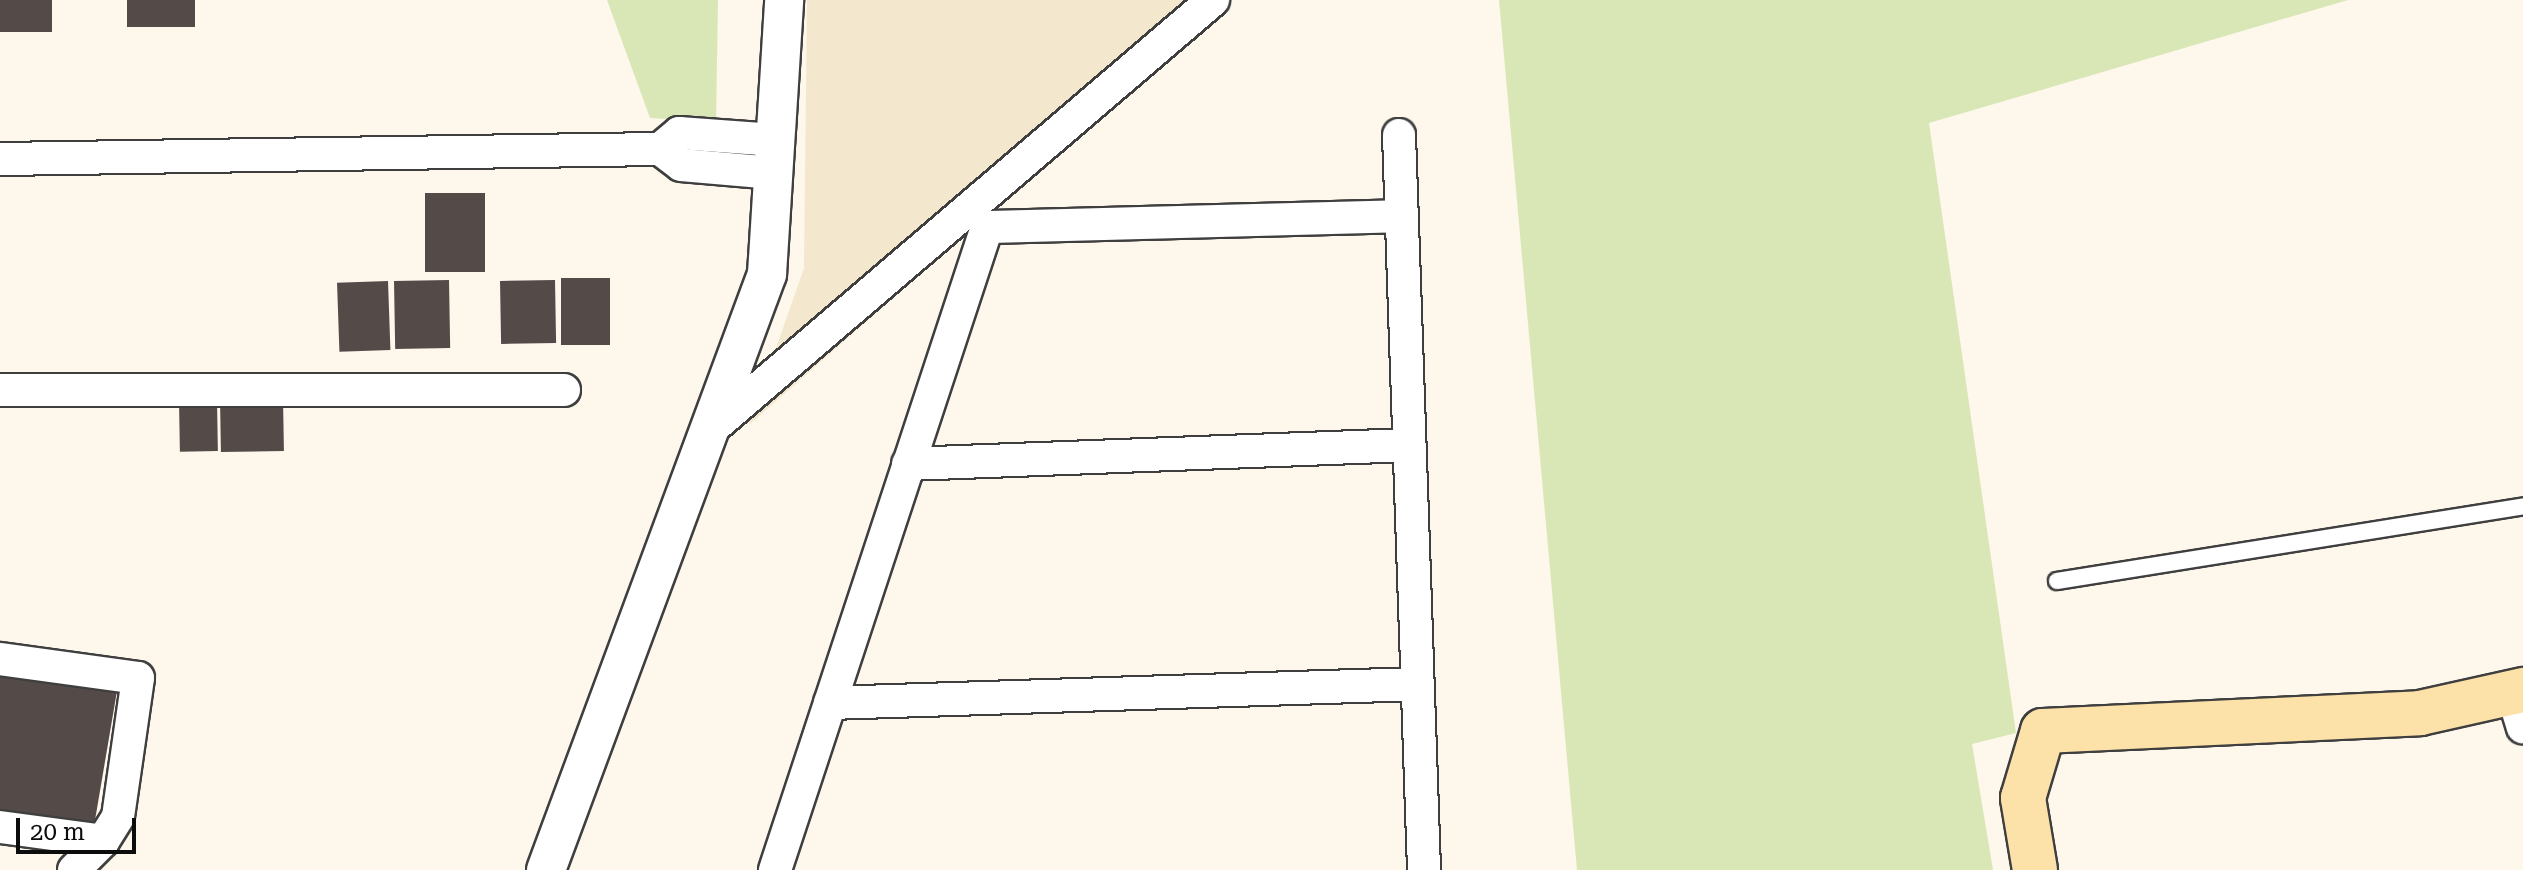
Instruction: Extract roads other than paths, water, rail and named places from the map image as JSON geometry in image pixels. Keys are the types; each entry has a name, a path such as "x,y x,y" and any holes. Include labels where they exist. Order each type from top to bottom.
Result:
{"main road":[{"path":"2035,870 2023,798 2043,731 2420,713 2519,703"}],"street":[{"path":"546,870 767,274 784,0"},
{"path":"710,430 1213,0"},
{"path":"1399,135 1424,870"},
{"path":"0,159 660,149 681,165 775,157"},
{"path":"775,870 987,227 1401,216"},
{"path":"0,390 564,390"},
{"path":"908,464 1409,445"},
{"path":"0,659 138,678 118,817 103,841 74,870"},
{"path":"830,703 1417,684"},
{"path":"0,827 103,841"}],"lane":[{"path":"2057,581 2523,506"}]}
